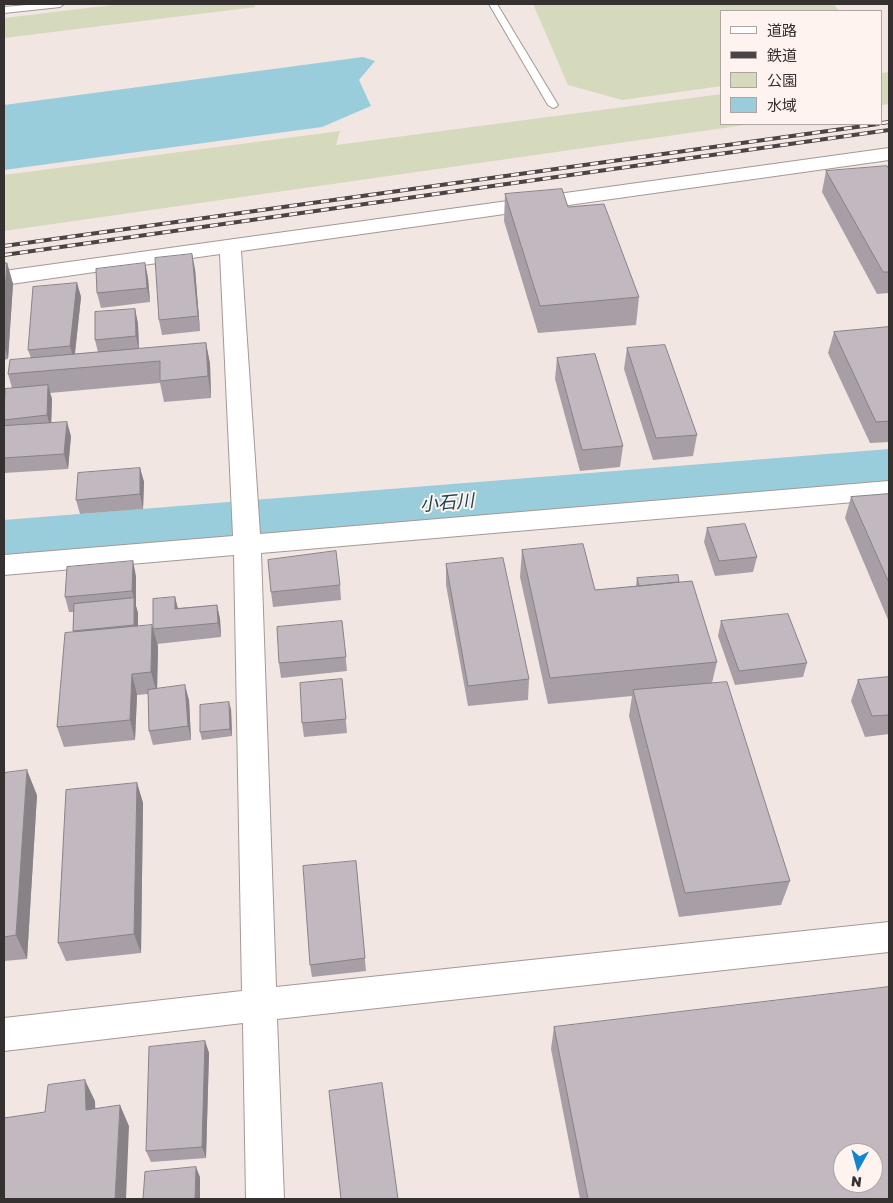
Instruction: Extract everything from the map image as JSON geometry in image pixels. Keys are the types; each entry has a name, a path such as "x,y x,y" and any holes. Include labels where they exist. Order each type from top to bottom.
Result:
{"street":[{"path":"4,278 889,154"},
{"path":"230,246 247,543 265,1199"},
{"path":"4,565 889,490"},
{"path":"4,1035 259,1005 889,937"}],"lane":[{"path":"4,10 60,4"},
{"path":"492,4 553,105"}],"green space":[{"path":"121,4 252,4 256,7 4,38 4,18"},
{"path":"533,4 833,4 839,10 720,10 720,86 622,100 568,85"},
{"path":"888,72 889,104 883,105 883,73"},
{"path":"720,94 720,125 745,125 4,231 4,175 340,131 336,145"}],"water":[{"path":"363,57 375,61 359,80 371,106 322,127 4,170 4,105"}],"building":[{"path":"887,166 889,169 889,272 883,272 826,171"},
{"path":"562,189 568,207 604,204 639,297 540,306 505,194"},
{"path":"192,254 198,316 159,320 155,258"},
{"path":"4,263 7,263 4,305"},
{"path":"145,263 147,288 97,293 96,269"},
{"path":"77,283 70,346 28,350 33,287"},
{"path":"135,309 136,336 95,340 95,312"},
{"path":"889,327 889,421 876,422 834,332"},
{"path":"206,343 208,376 160,381 160,361 8,374 10,360"},
{"path":"665,345 697,435 656,438 627,348"},
{"path":"595,354 623,446 582,450 557,358"},
{"path":"48,385 47,415 4,420 5,389"},
{"path":"67,422 64,454 4,458 4,426"},
{"path":"140,468 140,494 76,500 78,473"},
{"path":"889,494 889,583 851,497"},
{"path":"745,524 757,557 719,561 707,528"},
{"path":"583,544 595,590 692,581 717,662 550,678 522,550"},
{"path":"336,551 340,585 271,592 268,560"},
{"path":"503,558 529,679 468,686 446,564"},
{"path":"133,561 132,591 65,597 67,567"},
{"path":"678,575 679,582 639,586 637,578"},
{"path":"175,597 175,609 217,605 218,623 153,629 153,599"},
{"path":"134,598 134,625 73,631 74,604"},
{"path":"788,614 807,663 739,671 721,621"},
{"path":"342,621 346,657 279,663 277,627"},
{"path":"152,625 151,672 132,674 130,720 57,727 65,633"},
{"path":"889,677 889,715 872,716 858,680"},
{"path":"342,679 346,719 302,723 300,683"},
{"path":"727,682 790,881 685,893 633,690"},
{"path":"185,685 188,726 149,731 148,690"},
{"path":"229,702 230,729 200,732 200,705"},
{"path":"27,770 16,935 4,937 4,773"},
{"path":"137,783 134,934 58,943 66,790"},
{"path":"356,861 365,958 310,965 303,866"},
{"path":"889,987 889,1199 588,1199 554,1027"},
{"path":"205,1041 202,1147 146,1151 149,1047"},
{"path":"85,1080 86,1110 120,1105 115,1199 4,1199 4,1118 45,1112 48,1085"},
{"path":"382,1083 398,1199 341,1199 329,1091"},
{"path":"196,1167 195,1199 143,1199 145,1172"}],"waterway":[{"name":"小石川","path":"4,539 889,466"}],"railway":[{"path":"883,123 889,122"},
{"path":"4,246 871,125"},
{"path":"4,255 889,130"}]}
